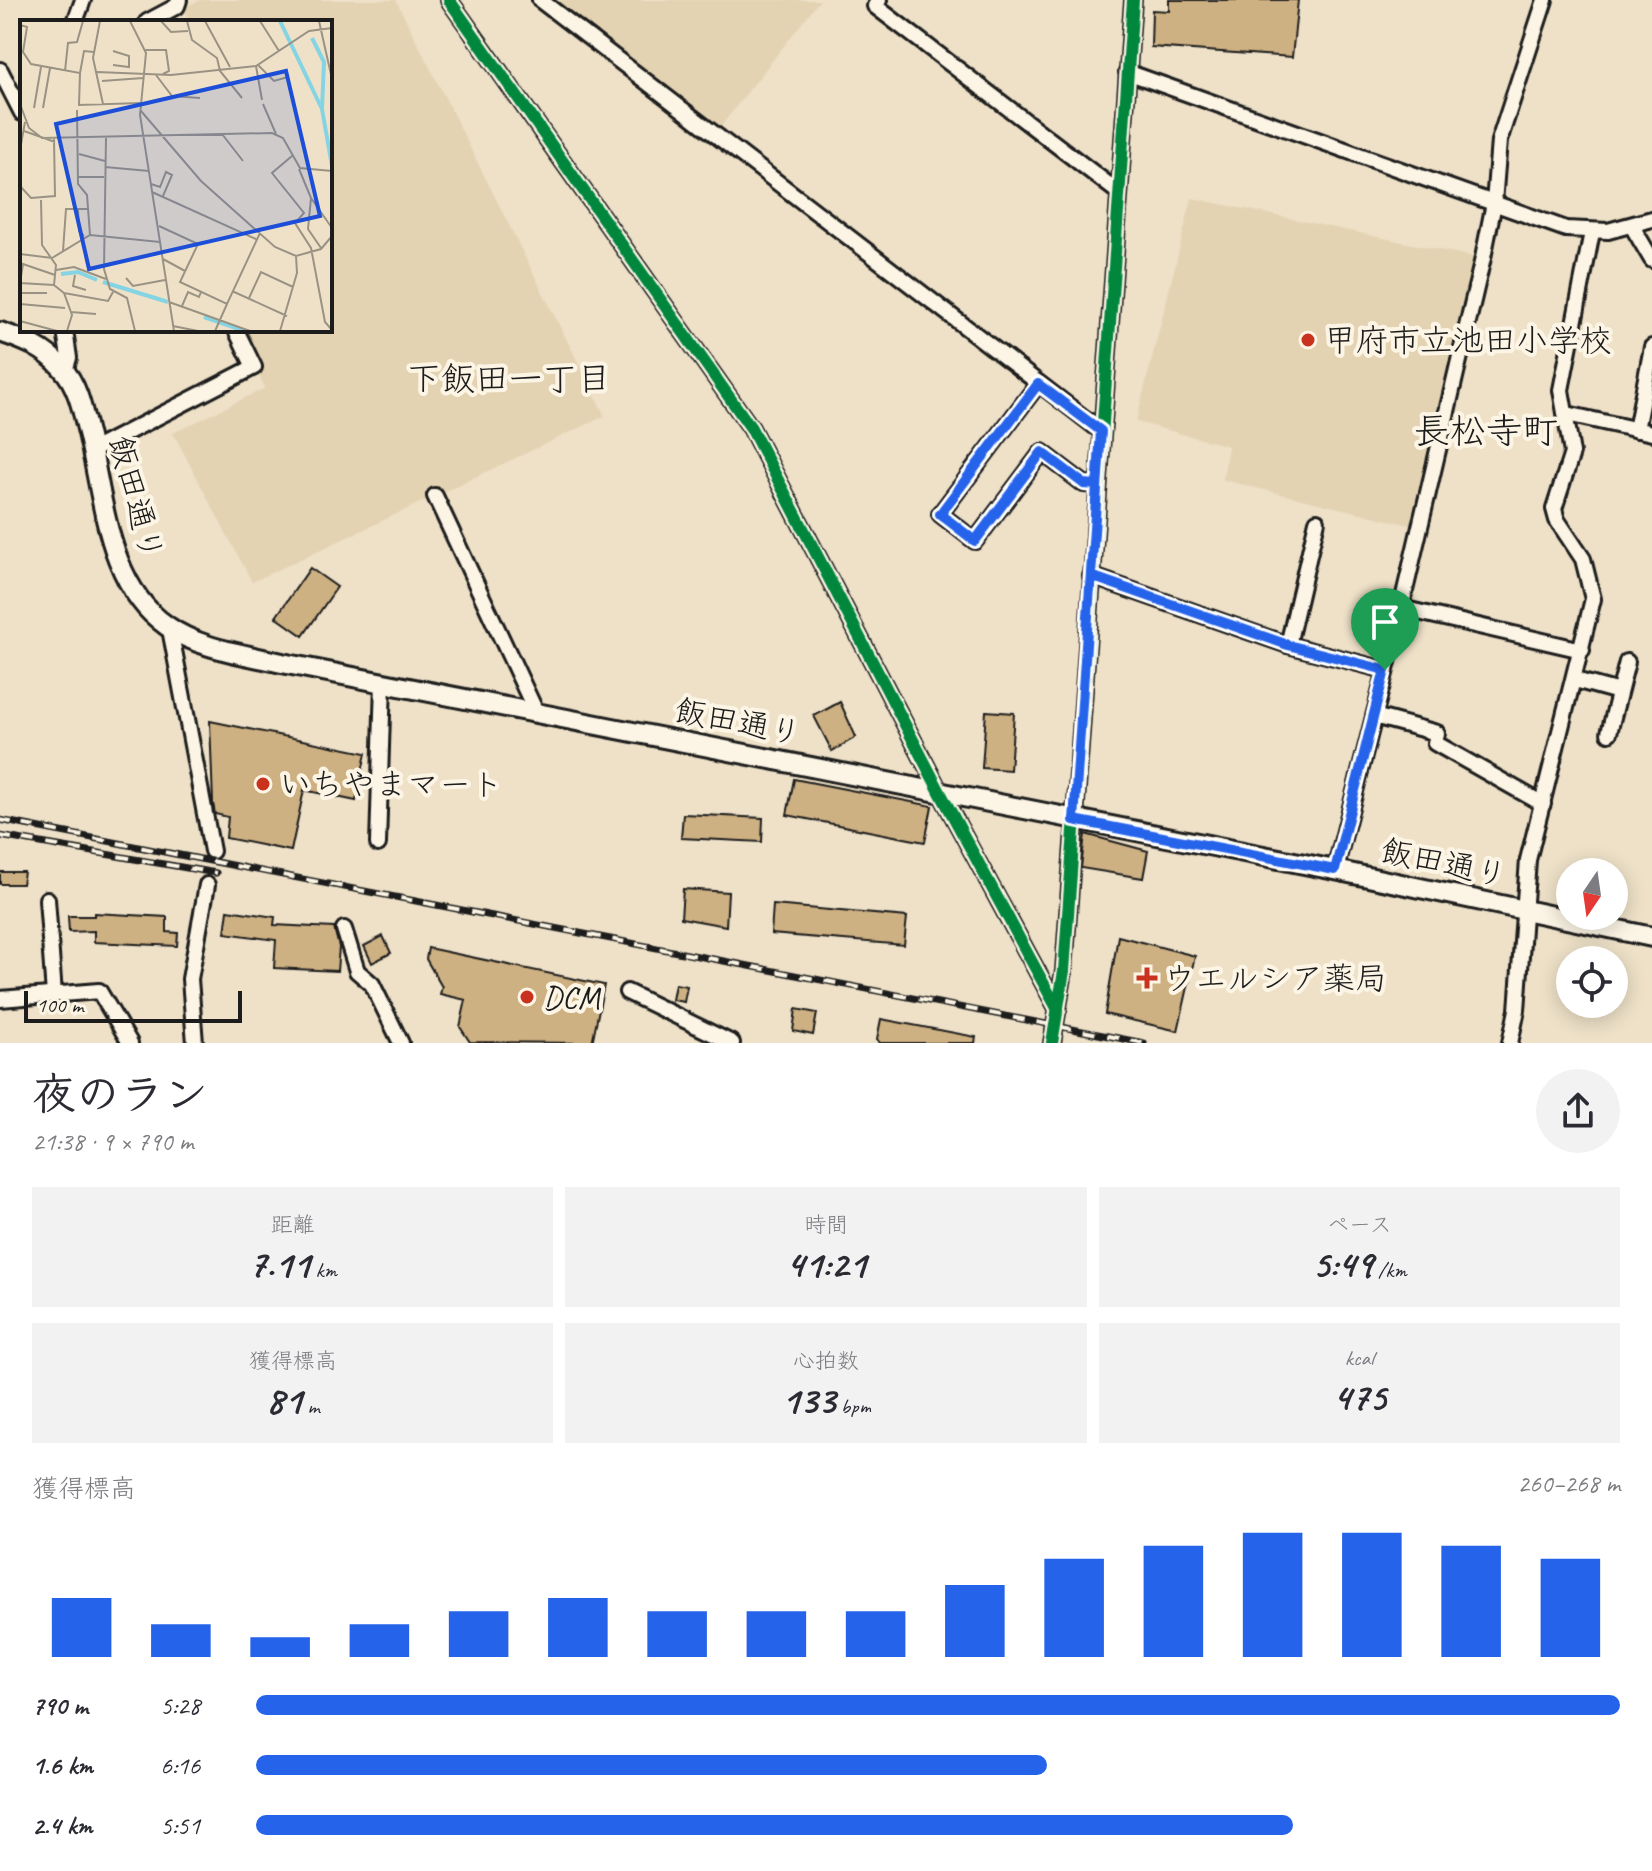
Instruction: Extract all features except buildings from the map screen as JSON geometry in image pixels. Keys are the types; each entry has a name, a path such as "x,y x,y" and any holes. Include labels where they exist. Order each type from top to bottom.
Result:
{"main road":[{"name":"飯田通り","path":"0,332 32,343 65,371 79,397 118,561 129,588 145,609 170,629 197,642 383,682 1335,870 1652,937"}],"street":[{"path":"76,20 83,0"},
{"path":"151,20 177,6 179,0"},
{"path":"449,0 751,428 940,792 1058,1010"},
{"path":"540,0 1101,431"},
{"path":"879,0 875,6 1118,192"},
{"path":"1052,1043 1064,971 1133,0"},
{"path":"1335,870 1401,608 1494,203 1499,141 1545,0"},
{"path":"0,70 20,109"},
{"path":"1127,72 1566,229 1592,232 1632,226 1652,219"},
{"path":"1632,226 1652,260"},
{"path":"1510,1043 1517,1010 1528,860 1593,599 1591,581 1583,559 1557,520 1554,509 1572,453 1561,390 1592,232"},
{"path":"65,332 69,358 65,371"},
{"path":"93,450 254,367 237,332"},
{"path":"1636,430 1652,347"},
{"path":"1038,384 940,514 975,541 1042,452 1084,484 1097,485"},
{"path":"1567,414 1652,433"},
{"path":"435,496 536,712"},
{"path":"1288,645 1317,521"},
{"path":"1091,576 1288,645 1385,670"},
{"path":"1401,608 1582,650"},
{"path":"170,629 212,851"},
{"path":"1609,733 1627,662"},
{"path":"1575,680 1619,692"},
{"path":"378,844 383,682"},
{"path":"1374,716 1437,733 1435,743 1543,804"},
{"path":"195,1043 190,979 207,885"},
{"path":"47,899 54,995"},
{"path":"344,929 357,971 372,984 401,1043"},
{"path":"0,999 99,991 130,1043"},
{"path":"627,992 732,1043"}],"shaded area":[{"path":"200,0 396,0 605,416 252,582 173,433 265,388 237,332 332,332 332,20 180,20 187,16 183,8"},
{"path":"540,0 820,0 714,135"},
{"name":"甲府市立池田小学校","path":"1192,198 1479,258 1418,527 1223,480 1228,446 1136,422"}],"tunnel":[{"path":"207,885 212,851"}],"railway":[{"path":"0,820 1144,1043"},
{"path":"0,836 216,873"}],"cycle path":[{"path":"449,0 751,428 940,792 1058,1010"},
{"path":"1052,1043 1064,971 1133,0"}],"place":[{"name":"甲府市立池田小学校","path":"1308,340"},
{"name":"いちやまマート","path":"263,784"},
{"name":"ウエルシア薬局","path":"1147,978"},
{"name":"DCM","path":"527,997"}],"district":[{"name":"下飯田一丁目","path":"509,378"},
{"name":"長松寺町","path":"1486,431"}],"route":[{"path":"1038,384 1101,431 1091,576 1288,645 1385,670 1335,870 1074,820 1097,485 1084,484 1042,452 975,541 940,514 1038,384"}]}
